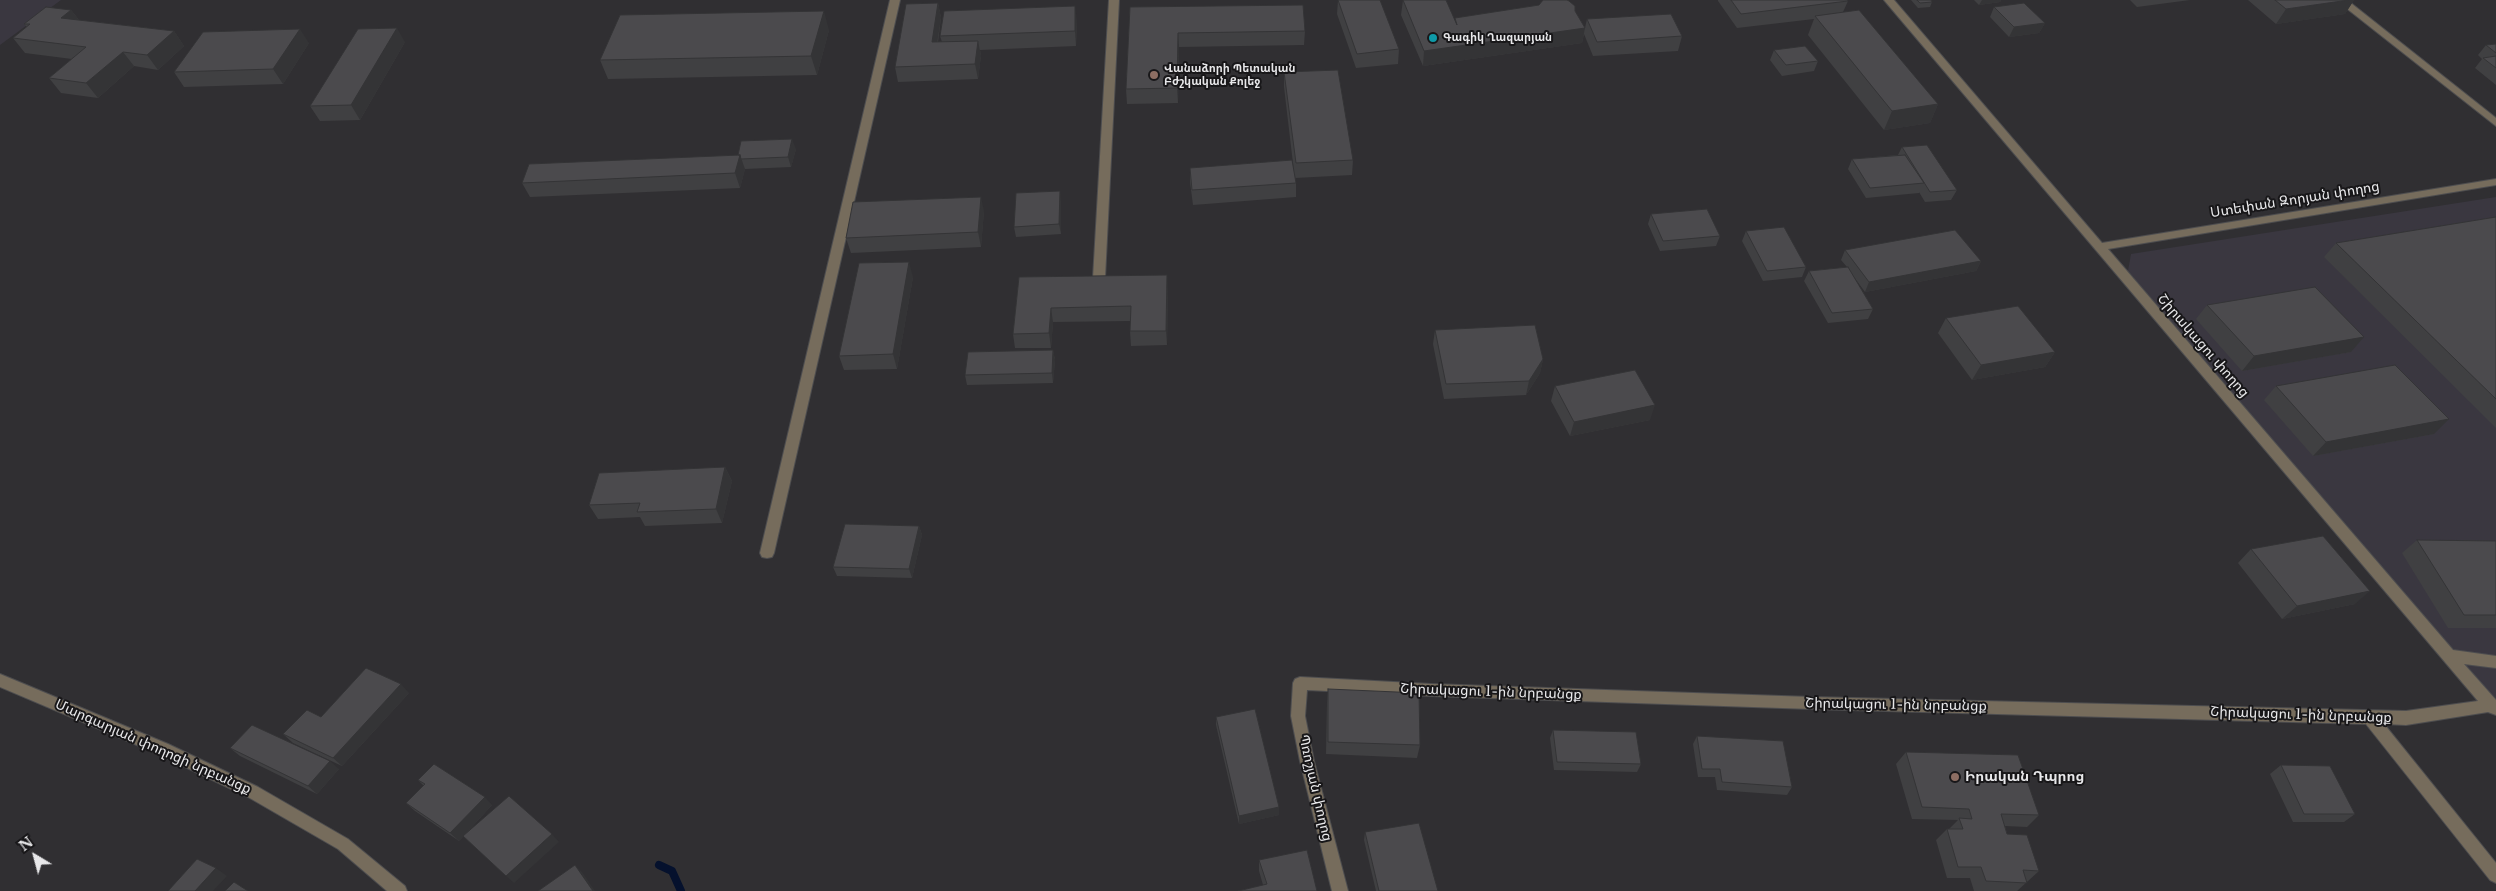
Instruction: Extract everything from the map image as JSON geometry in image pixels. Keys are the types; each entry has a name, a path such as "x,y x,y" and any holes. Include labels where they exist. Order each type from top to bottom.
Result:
{"street":[{"path":"767,553 895,0"},
{"path":"1099,278 1114,0"},
{"name":"Շիրակացու փողոց","path":"1889,0 2493,708"},
{"path":"2341,0 2496,123"},
{"name":"Ստեփան Զորյան փողոց","path":"2098,247 2496,182"},
{"path":"2449,656 2496,662"},
{"name":"Մարգարյան փողոցի նրբանցք","path":"0,680 163,749 253,792 343,844 399,891"},
{"name":"Շիրակացու 1-ին նրբանցք","path":"1300,683 1431,690 1811,703 2406,718 2493,708"},
{"name":"Պռոշյան փողոց","path":"1300,683 1298,716 1307,761 1340,891"},
{"path":"2369,716 2496,875"}],"shaded area":[{"path":"0,0 61,0 0,45"},
{"path":"2496,197 2496,702 2128,271 2131,254"}],"building":[{"path":"1338,0 1380,0 1399,49 1357,54"},
{"path":"1403,0 1446,0 1457,25 1455,18 1539,5 1543,0 1567,0 1575,6 1575,11 1585,28 1424,51"},
{"path":"1731,0 1847,0 1848,1 1741,14"},
{"path":"1917,0 1931,0 1932,2 1920,3"},
{"path":"2275,0 2349,0 2286,9"},
{"path":"938,3 932,42 978,41 975,64 895,67 906,4"},
{"path":"2024,3 2045,23 2014,27 1994,7"},
{"name":"Վանաձորի Պետական Բժշկական Քոլեջ","path":"1303,5 1305,31 1178,33 1177,88 1126,89 1130,7"},
{"path":"1075,6 1075,31 940,36 944,11"},
{"path":"46,7 71,10 61,18 174,31 147,55 123,52 86,83 49,78 86,47 13,38 30,24 24,24"},
{"path":"1859,10 1938,104 1892,111 1815,16"},
{"path":"824,11 811,56 600,60 620,15"},
{"path":"1671,14 1682,36 1597,42 1587,19"},
{"path":"397,28 351,105 310,106 358,29"},
{"path":"300,29 273,69 174,72 203,32"},
{"path":"2496,44 2496,53 2486,45"},
{"path":"1805,46 1818,61 1786,65 1774,50"},
{"path":"2496,56 2496,68 2483,58"},
{"path":"1338,70 1353,160 1296,163 1284,72"},
{"path":"792,139 788,157 741,159 740,155 738,155 741,141"},
{"path":"1927,145 1957,190 1930,192 1902,147"},
{"path":"740,155 735,173 522,183 529,164"},
{"path":"1905,155 1924,183 1870,188 1852,159"},
{"path":"1292,160 1296,183 1192,190 1190,168"},
{"path":"1060,191 1059,224 1014,227 1016,193"},
{"path":"981,197 978,232 846,238 853,202"},
{"path":"1707,209 1720,236 1663,241 1651,214"},
{"path":"2496,217 2496,399 2336,243"},
{"path":"1784,227 1806,267 1767,271 1746,231"},
{"path":"1955,230 1981,261 1869,282 1845,250"},
{"path":"909,262 893,354 839,356 859,263"},
{"path":"1848,267 1873,309 1832,313 1809,271"},
{"path":"1167,275 1166,331 1130,331 1131,306 1051,308 1049,333 1013,334 1019,277"},
{"path":"2315,287 2364,337 2254,356 2207,305"},
{"path":"2018,306 2055,352 1981,365 1946,318"},
{"path":"1535,325 1543,359 1529,381 1446,384 1435,330"},
{"path":"1053,350 1052,373 965,375 968,352"},
{"path":"2395,365 2449,419 2326,442 2276,386"},
{"path":"1635,370 1655,405 1574,422 1555,386"},
{"path":"725,467 716,509 637,512 640,503 589,505 599,473"},
{"path":"845,524 919,526 909,569 833,567"},
{"path":"2323,536 2370,591 2297,606 2251,549"},
{"path":"2417,540 2496,541 2496,615 2464,615"},
{"path":"366,668 401,684 333,758 283,734 307,710 321,717"},
{"path":"1328,689 1419,693 1420,745 1328,742"},
{"path":"1255,709 1279,807 1239,816 1216,717"},
{"path":"252,725 330,761 308,786 230,748"},
{"path":"1553,730 1636,732 1641,764 1557,762"},
{"path":"1697,736 1783,741 1792,787 1722,782 1720,769 1702,769"},
{"path":"1906,752 2018,755 2039,815 2001,814 2007,834 2027,835 2039,871 2023,870 2027,883 1986,881 1981,867 1958,867 1947,829 1963,829 1959,818 1972,819 1969,809 1922,807"},
{"path":"434,764 485,797 450,833 406,803 425,784 418,780"},
{"path":"2281,765 2330,766 2355,814 2304,814"},
{"path":"509,796 552,834 506,876 463,836"},
{"path":"1419,823 1438,891 1379,891 1365,832"},
{"path":"1307,850 1317,891 1238,891 1267,884 1259,860"},
{"path":"197,859 216,868 195,891 168,891"},
{"path":"575,865 593,891 538,891"},
{"path":"234,882 248,891 225,891"}],"waterway":[{"path":"659,865 672,871 681,891"}],"place":[{"name":"Գագիկ Ղազարյան","path":"1433,38"},
{"name":"Վանաձորի Պետական Բժշկական Քոլեջ","path":"1154,75"},
{"name":"Իրական Դպրոց","path":"1955,777"}]}
